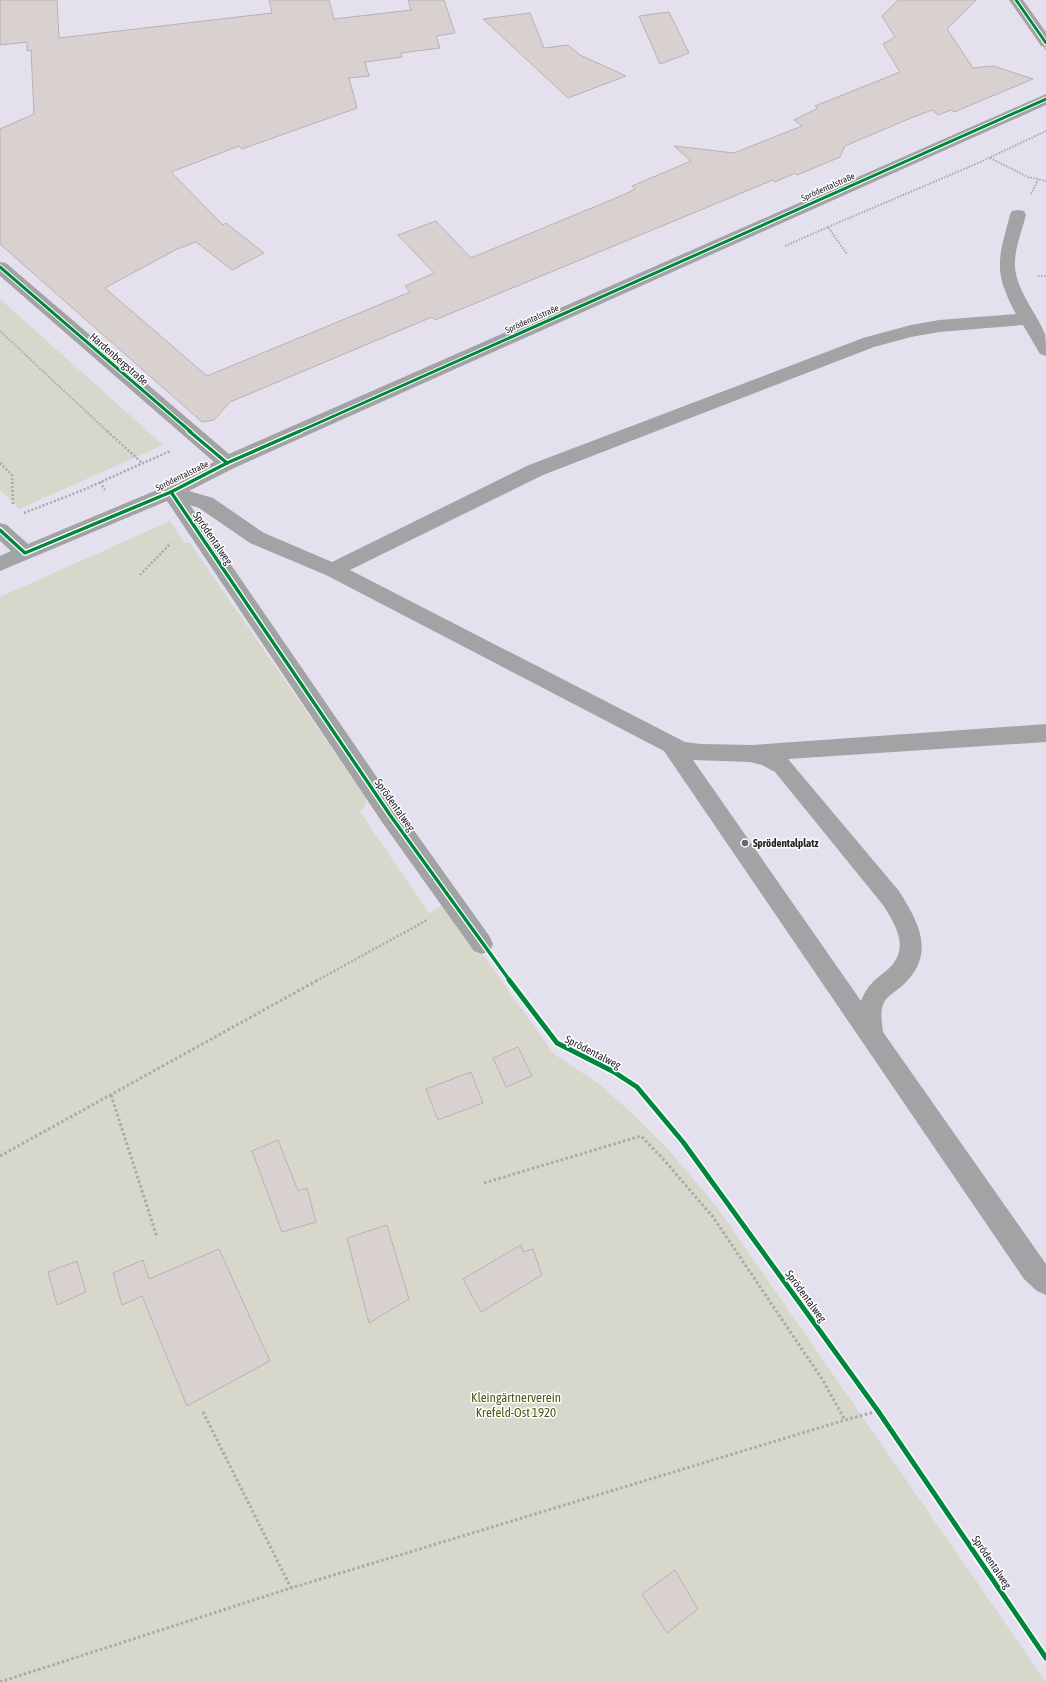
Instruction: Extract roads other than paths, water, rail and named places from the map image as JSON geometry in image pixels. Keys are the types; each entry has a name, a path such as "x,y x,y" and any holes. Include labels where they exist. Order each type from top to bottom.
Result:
{"main road":[{"path":"1016,0 1046,43"}],"street":[{"name":"Sprödentalstraße","path":"0,564 171,492 227,464 1046,99"},
{"path":"1018,215 1010,246 1007,266 1009,278 1027,319 1046,350"},
{"name":"Hardenbergstraße","path":"0,267 227,464"},
{"path":"333,570 536,470 870,342 911,331 939,326 1027,319"},
{"path":"171,492 206,502 257,538 333,570 683,750 701,753 750,752 1046,733"},
{"name":"Sprödentalweg","path":"171,492 390,815 482,944"},
{"path":"0,530 25,554"},
{"path":"671,745 1033,1270 1046,1282"},
{"path":"750,752 768,757 783,766 891,898 905,920 911,937 911,954 904,970 883,986 872,1000 869,1018 872,1036"}],"tram line":[{"path":"1012,0 1046,50"},
{"path":"1020,0 1046,38"}],"place":[{"name":"Sprödentalplatz","path":"745,843"}],"park label":[{"name":"Kleingärtnerverein Krefeld-Ost 1920","path":"516,1404"}]}
